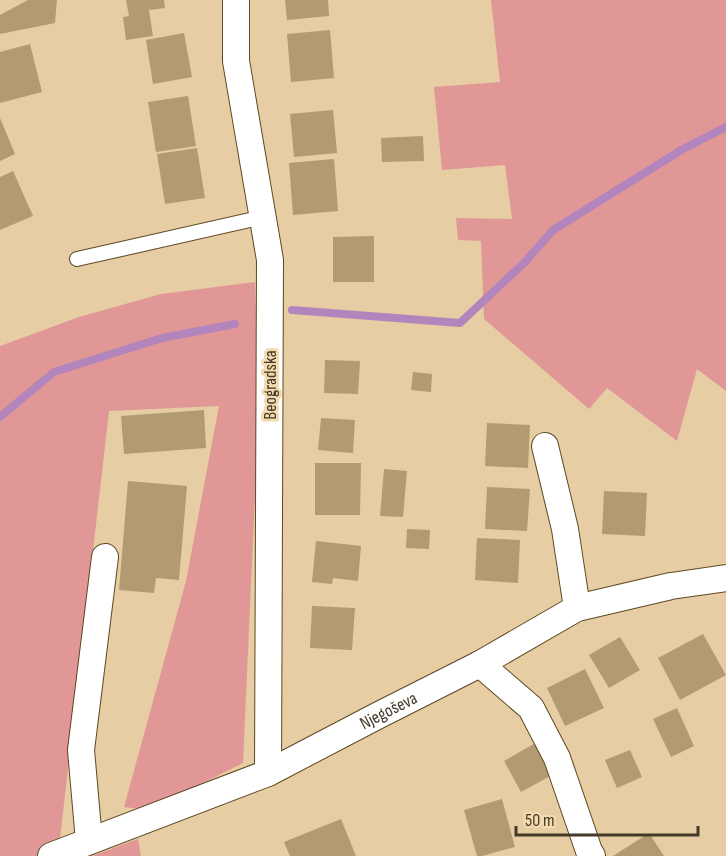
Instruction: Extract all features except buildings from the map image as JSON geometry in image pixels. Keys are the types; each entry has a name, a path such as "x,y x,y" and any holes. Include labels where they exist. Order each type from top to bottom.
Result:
{"street":[{"name":"Beogradska","path":"236,0 236,61 270,260 268,773"},
{"path":"545,446 565,529 577,608"},
{"path":"89,841 81,750 105,558"},
{"name":"Njegoševa","path":"51,856 268,773 480,664 577,608 671,586 726,578"},
{"path":"480,664 531,708 558,758 592,856"}],"lane":[{"path":"77,259 263,217"}],"shaded area":[{"path":"491,0 726,0 726,391 697,369 677,441 607,388 589,409 484,319 481,241 458,240 456,218 512,219 505,165 442,170 434,87 500,82"},
{"path":"255,282 260,384 243,763 149,810 124,807 186,581 219,406 109,411 58,856 0,856 0,346 79,317 161,294"},
{"path":"138,839 141,856 92,856"}],"waterway":[{"path":"292,310 460,323 525,262 553,230 683,149 726,127"},
{"path":"0,417 54,372 162,338 235,324"}]}
